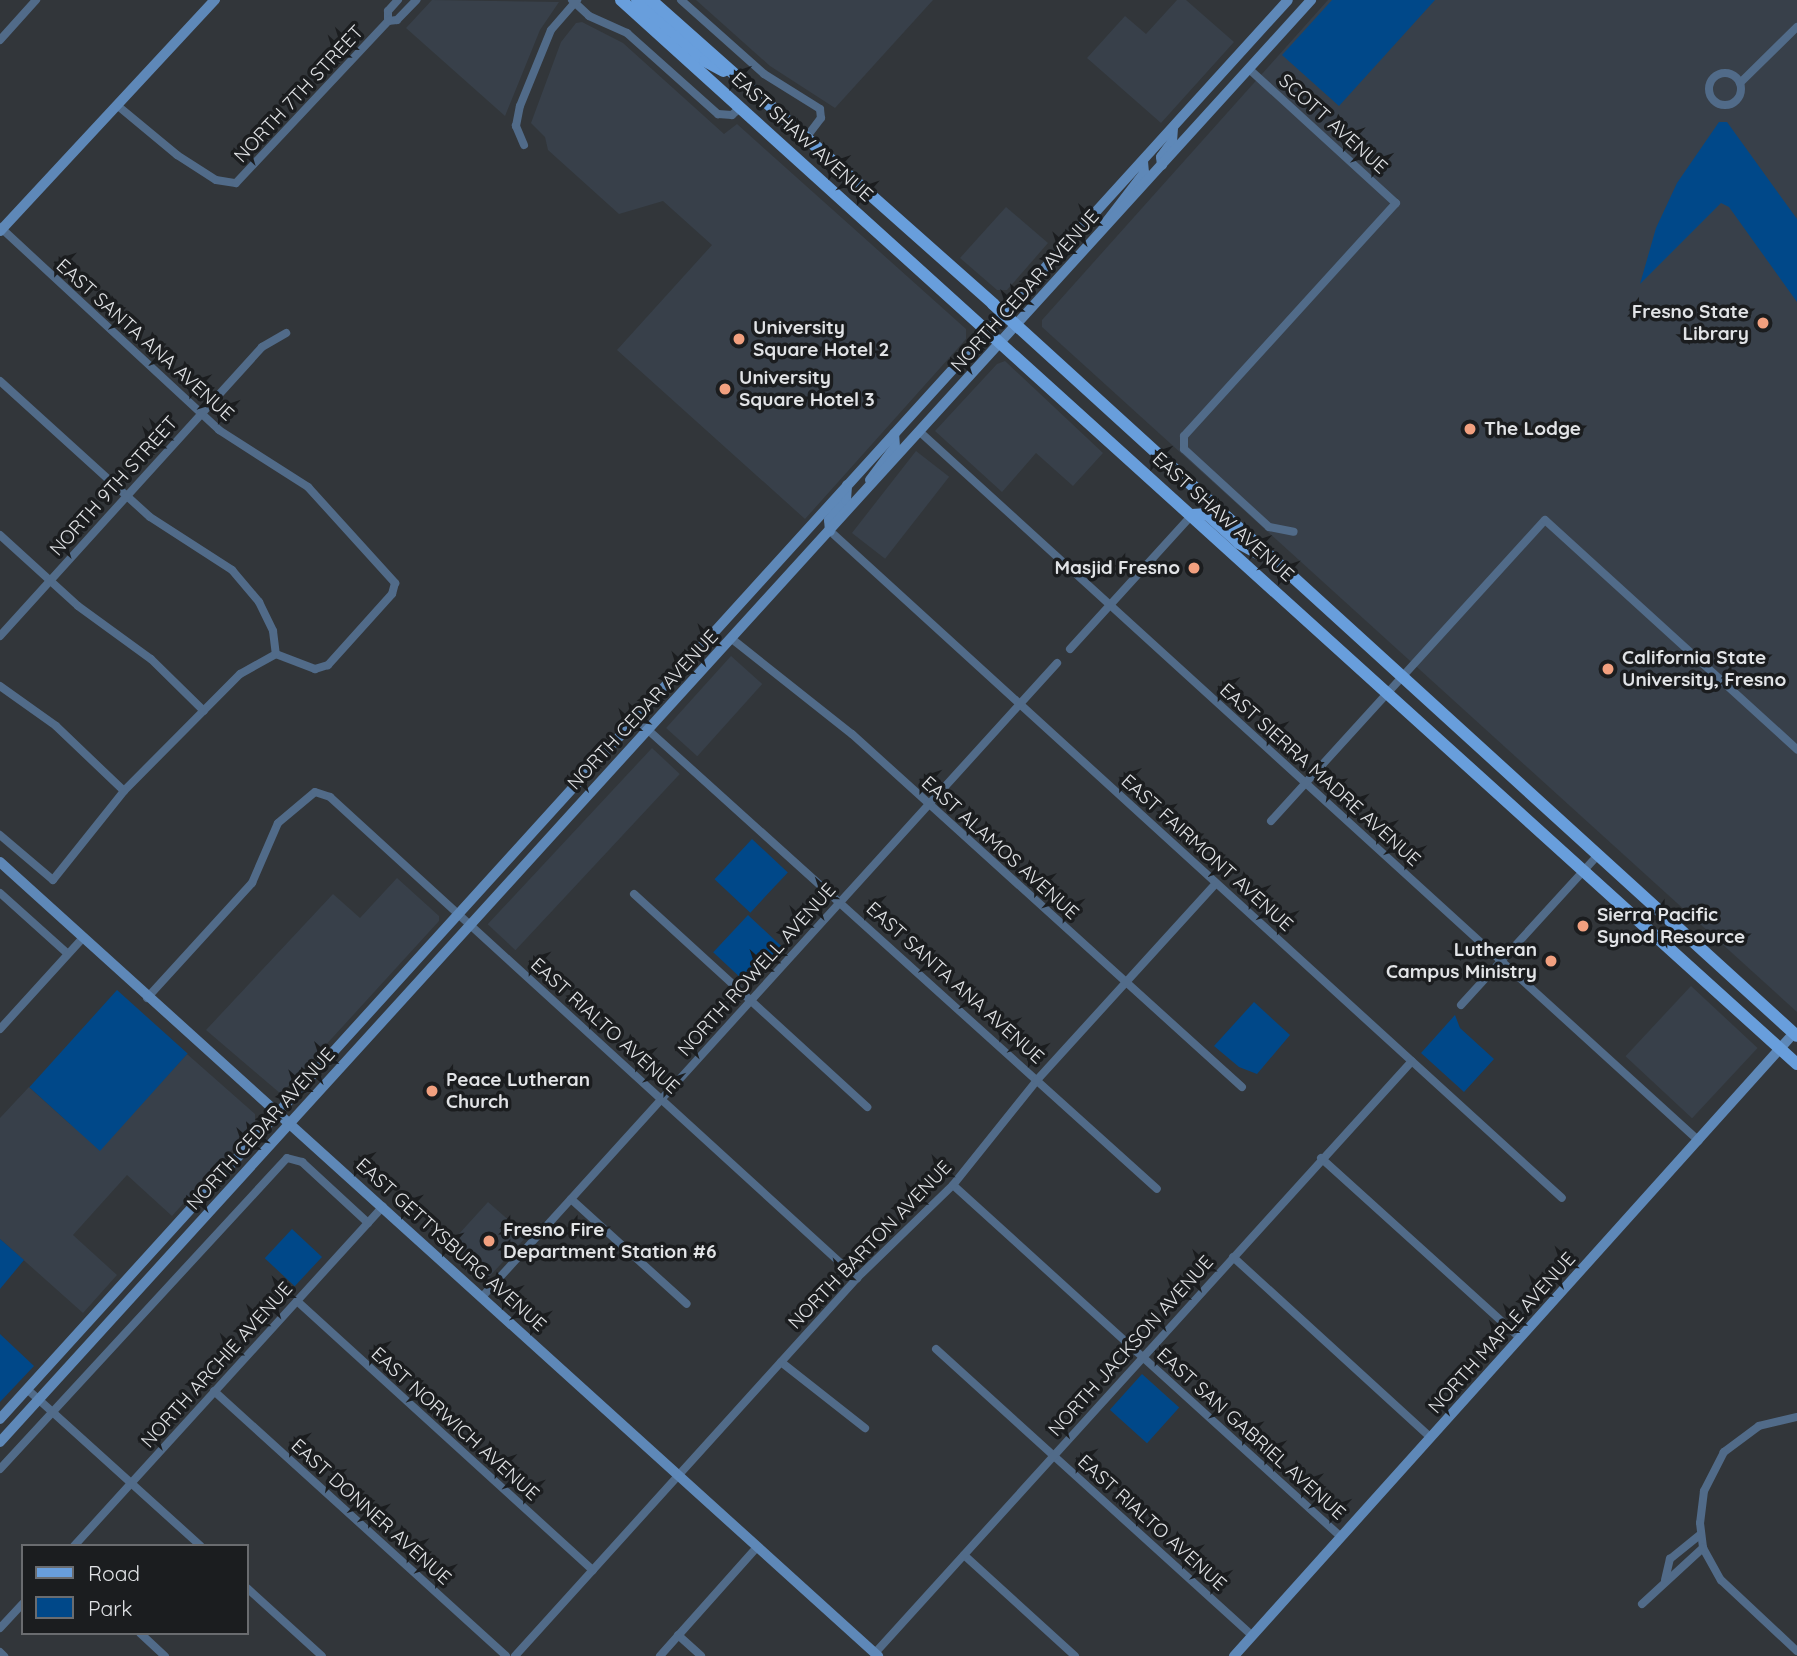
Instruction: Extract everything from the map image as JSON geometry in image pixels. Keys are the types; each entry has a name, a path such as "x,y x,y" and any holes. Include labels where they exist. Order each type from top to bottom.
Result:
{"main road":[{"path":"1,229 215,0"},
{"name":"EAST SHAW AVENUE","path":"621,0 1797,1064"},
{"path":"637,0 705,61 743,81"},
{"name":"EAST SHAW AVENUE","path":"651,0 1003,313 1796,1033"},
{"name":"NORTH CEDAR AVENUE","path":"0,1419 1288,0"},
{"name":"NORTH CEDAR AVENUE","path":"0,1442 1096,240 1311,0"},
{"path":"1162,165 1161,157 1172,142 1173,128"},
{"path":"1096,240 1113,208 1144,173 1143,161"},
{"path":"851,508 895,447 894,434"},
{"path":"830,531 829,520 846,500 847,485"},
{"path":"1192,515 1207,514 1239,543 1279,565"},
{"path":"810,553 809,544 820,529 818,519"},
{"name":"EAST GETTYSBURG AVENUE","path":"0,862 147,998 383,1206 876,1654"},
{"name":"NORTH MAPLE AVENUE","path":"1234,1656 1796,1033"},
{"path":"152,1275 177,1238 176,1227"}],"street":[{"path":"0,40 36,0"},
{"name":"NORTH 7TH STREET","path":"388,21 388,11 398,0"},
{"name":"NORTH 7TH STREET","path":"118,106 165,147 216,180 231,184 247,175 388,21 397,20 416,0"},
{"path":"681,0 764,74 820,109 821,118 806,138"},
{"path":"524,145 516,126 520,106 551,30 574,1 589,16 627,33 718,114 732,115 741,107"},
{"path":"1740,83 1797,27"},
{"name":"SCOTT AVENUE","path":"1249,69 1396,203 1184,436 1184,449 1269,527 1294,532"},
{"name":"EAST SANTA ANA AVENUE","path":"1,229 200,414 302,481 395,583 392,594 328,665 315,669 276,654"},
{"name":"NORTH 9TH STREET","path":"0,636 262,347 286,333"},
{"path":"0,381 125,497 232,570 259,602 274,631 276,654 240,674 124,791 53,880 0,835"},
{"name":"EAST SIERRA MADRE AVENUE","path":"920,432 1699,1141"},
{"path":"1070,649 1192,515"},
{"path":"1271,821 1545,520 1797,749"},
{"name":"EAST FAIRMONT AVENUE","path":"830,531 1562,1198"},
{"path":"0,535 50,581 151,659 204,710"},
{"name":"EAST ALAMOS AVENUE","path":"732,639 852,734 927,806 1242,1087"},
{"name":"NORTH ROWELL AVENUE","path":"482,1297 1057,663"},
{"path":"0,685 57,726 124,791"},
{"name":"EAST SANTA ANA AVENUE","path":"637,720 841,901 1157,1189"},
{"name":"EAST RIALTO AVENUE","path":"147,998 252,883 278,823 315,792 330,797 857,1278"},
{"path":"1461,1005 1598,855"},
{"name":"NORTH BARTON AVENUE","path":"515,1656 857,1278 953,1185 1037,1080 1216,883"},
{"path":"0,893 68,954"},
{"path":"634,894 867,1107"},
{"path":"0,1029 82,939"},
{"name":"NORTH JACKSON AVENUE","path":"876,1654 1321,1158 1412,1061"},
{"path":"0,1469 287,1158 302,1162 368,1223"},
{"path":"1321,1158 1520,1338"},
{"name":"EAST SAN GABRIEL AVENUE","path":"953,1185 1341,1537"},
{"path":"571,1199 687,1304"},
{"name":"NORTH ARCHIE AVENUE","path":"76,1544 383,1206"},
{"path":"1233,1257 1431,1438"},
{"name":"EAST NORWICH AVENUE","path":"297,1301 593,1570"},
{"name":"EAST RIALTO AVENUE","path":"936,1349 1252,1636"},
{"path":"781,1362 865,1427"},
{"path":"27,1389 199,1544"},
{"name":"EAST DONNER AVENUE","path":"214,1391 506,1656"},
{"path":"1797,1417 1759,1426 1724,1452 1704,1491 1700,1535 1709,1562 1727,1587 1797,1651"},
{"path":"1665,1581 1670,1559 1700,1535"},
{"path":"660,1656 757,1547"},
{"path":"1642,1604 1703,1548"},
{"path":"964,1555 1075,1656"},
{"path":"248,1589 322,1656"},
{"path":"0,1628 21,1605"},
{"path":"142,1635 165,1656"},
{"path":"678,1635 701,1656"},
{"path":"0,1652 4,1656"}],"shaded area":[{"path":"432,0 559,2 540,30 505,116 406,28"},
{"path":"696,0 933,0 835,108 770,66"},
{"path":"1177,0 1186,0 1234,42 1161,123 1087,58 1125,16 1146,34"},
{"name":"California State University, Fresno","path":"1328,0 1797,0 1797,1012 1042,327 1042,320"},
{"path":"582,22 623,43 724,134 737,124 966,329 966,339 805,519 617,350 712,245 663,201 619,214 548,150 545,137 531,123 561,42 576,23"},
{"path":"1006,207 1048,243 1007,290 997,290 960,258"},
{"path":"1005,361 1103,453 1073,486 1036,453 1002,492 935,431 997,364"},
{"path":"916,451 949,477 885,559 852,533"},
{"path":"731,656 762,684 697,756 666,728"},
{"path":"652,748 680,774 515,950 488,924"},
{"path":"397,878 439,916 439,921 281,1094 206,1030 333,894 360,918"},
{"path":"1691,986 1758,1048 1692,1118 1626,1056"},
{"path":"187,1054 255,1114 255,1124 172,1216 127,1175 73,1235 117,1275 83,1313 0,1239 0,1118 29,1087 70,1124 74,1120 103,1146"},
{"path":"488,1202 527,1236 488,1278 482,1278 448,1246"}],"green space":[{"path":"1332,0 1435,0 1339,106 1282,55"},
{"path":"1719,122 1727,122 1797,219 1797,302 1729,207 1721,203 1640,284 1656,228 1677,183"},
{"path":"752,839 788,872 750,913 714,879"},
{"path":"748,915 784,948 749,986 713,952"},
{"path":"117,990 188,1054 100,1151 29,1087"},
{"path":"1254,1002 1290,1035 1257,1074 1239,1067 1214,1046"},
{"path":"1455,1015 1460,1028 1494,1059 1464,1092 1421,1053"},
{"path":"292,1229 322,1257 295,1286 265,1258"},
{"path":"0,1239 24,1260 0,1289"},
{"path":"0,1334 34,1366 0,1402"},
{"path":"1142,1374 1179,1407 1147,1443 1110,1410"}],"place":[{"name":"Fresno State Library","path":"1763,323"},
{"name":"University Square Hotel 2","path":"739,339"},
{"name":"University Square Hotel 3","path":"725,389"},
{"name":"The Lodge","path":"1470,429"},
{"name":"Masjid Fresno","path":"1194,568"},
{"name":"California State University, Fresno","path":"1608,669"},
{"name":"Sierra Pacific Synod Resource","path":"1583,926"},
{"name":"Lutheran Campus Ministry","path":"1551,961"},
{"name":"Peace Lutheran Church","path":"432,1091"},
{"name":"Fresno Fire Department Station #6","path":"489,1241"}]}
